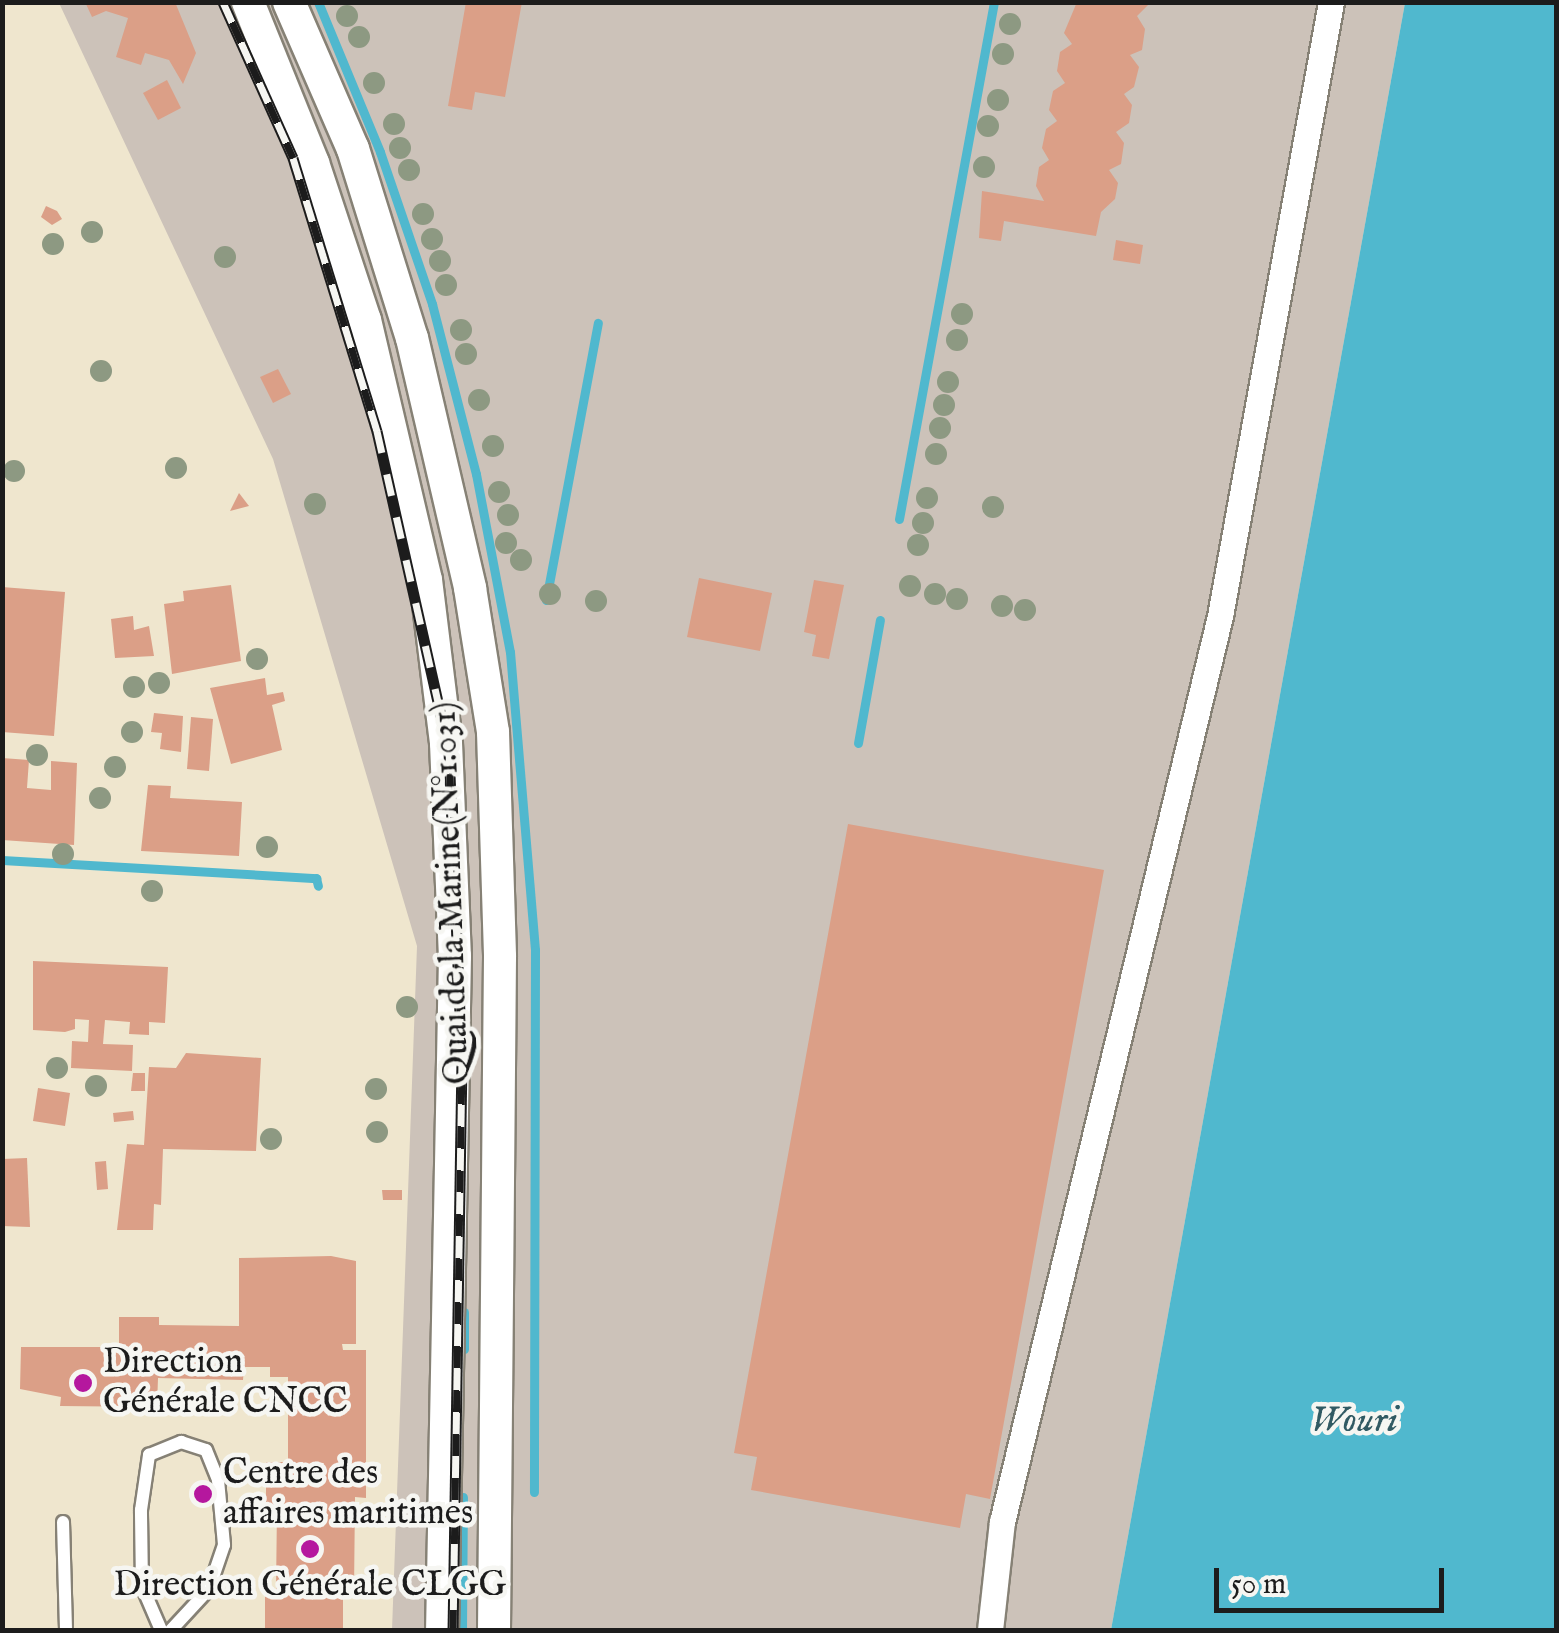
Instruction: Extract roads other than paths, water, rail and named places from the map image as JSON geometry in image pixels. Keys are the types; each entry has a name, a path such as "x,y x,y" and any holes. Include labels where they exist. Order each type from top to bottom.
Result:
{"street":[{"name":"Quai de la Marine(N°1.031)","path":"248,2 313,162 365,320 426,580 446,743 454,956 442,1630"},
{"name":"Quai de la Marine(N°1.031)","path":"289,2 353,149 412,338 470,588 494,732 500,956 494,1630"},
{"path":"990,1630 1002,1522 1220,616 1331,2"}],"lane":[{"path":"161,1630 142,1586 141,1510 149,1455 181,1442 206,1450 218,1480 224,1546 209,1590 172,1630"},
{"path":"63,1522 66,1630"}],"water":[{"name":"Wouri","path":"1405,3 1556,3 1556,1630 1111,1630"}],"waterway":[{"path":"318,2 380,152 432,304 476,474 510,652 535,950 534,1492"},
{"path":"899,519 994,2"},
{"path":"546,600 598,323"},
{"path":"858,743 880,620"},
{"path":"2,860 316,878 318,886"},
{"path":"464,1312 464,1349"},
{"path":"462,1630 463,1497"}],"railway":[{"path":"223,2 293,158 377,431 449,751 462,1060 453,1630"}],"place":[{"name":"Direction Générale CNCC","path":"83,1383"},
{"name":"Centre des affaires maritimes","path":"203,1494"},
{"name":"Direction Générale CLGG","path":"310,1549"}]}
